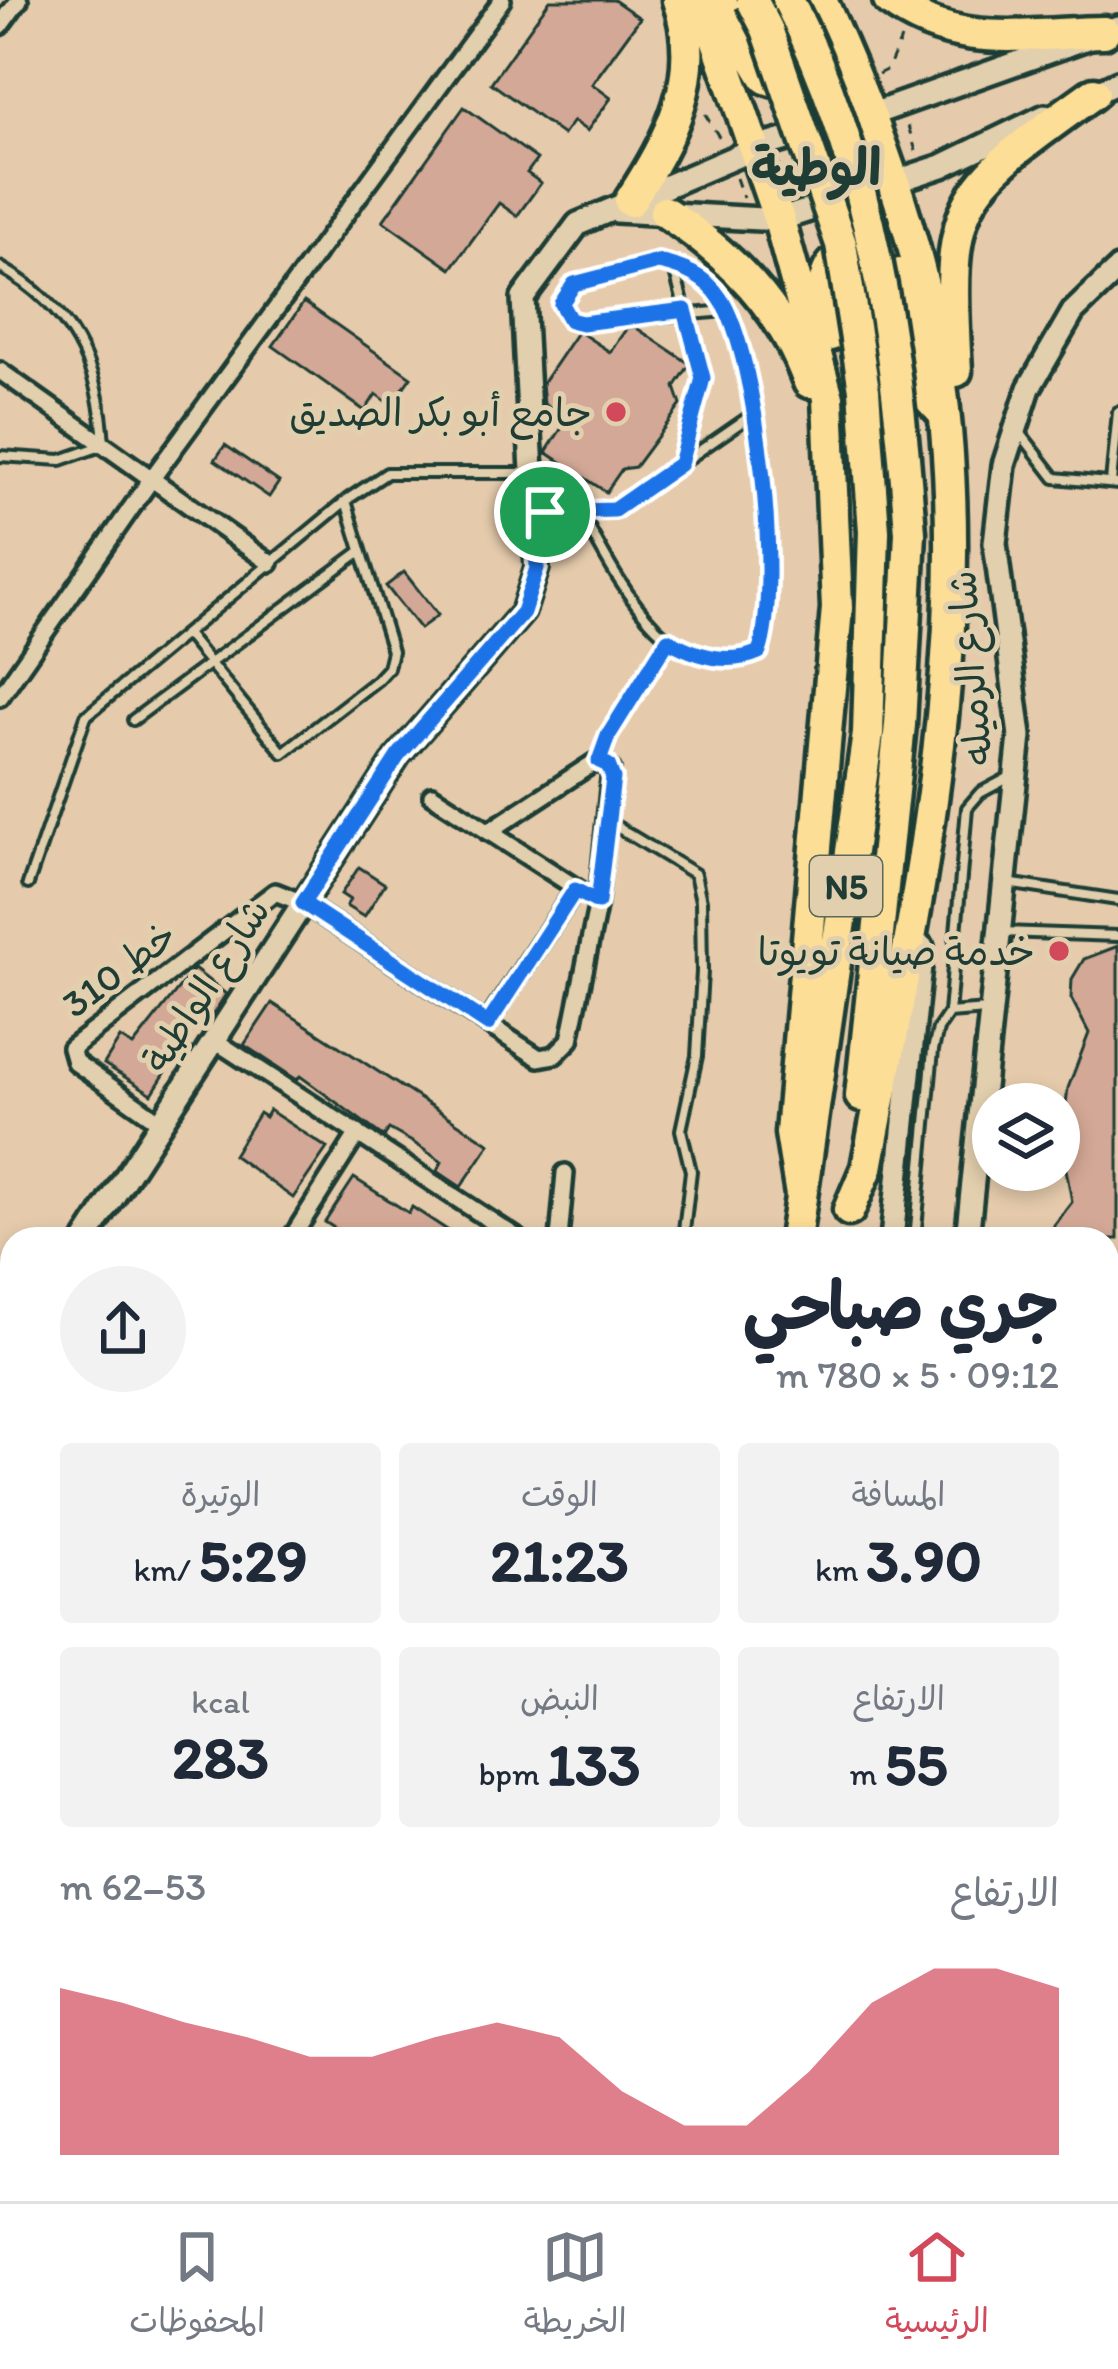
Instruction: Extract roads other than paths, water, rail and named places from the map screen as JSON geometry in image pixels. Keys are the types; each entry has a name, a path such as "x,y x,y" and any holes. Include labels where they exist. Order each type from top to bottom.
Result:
{"highway":[{"path":"617,206 680,111 690,55 678,0"},
{"path":"703,0 779,220 828,398 836,608 790,1132 801,1195"},
{"path":"719,0 758,69 778,83 799,82 824,62 818,0"},
{"name":"N5","path":"752,0 767,29 841,244 864,390 874,531 868,734 797,1227"},
{"name":"N5","path":"788,0 835,119 868,232 900,381 910,533 900,725 847,1225"},
{"path":"818,0 870,115 909,178 935,344 951,538"},
{"path":"889,0 946,32 987,39 1111,29"},
{"path":"847,1225 867,1168 941,732 960,444 950,261 956,231 967,203 1003,158 1106,88"},
{"path":"665,212 717,246 764,297 799,354 830,450"},
{"path":"828,398 836,374 824,278 837,258 871,251 889,257 899,271 919,387 943,413"}],"street":[{"path":"0,26 19,0"},
{"path":"0,698 150,481 502,0"},
{"name":"شارع الواطية","path":"94,1227 398,756 523,612 537,568 538,513 523,298 578,224 756,148 870,115 1111,29"},
{"path":"617,206 779,220 909,178 1106,88"},
{"name":"شارع الرميله","path":"969,1227 1020,736 995,543 1004,465 1029,388 1073,311 1118,269"},
{"path":"0,371 270,563"},
{"path":"893,1227 943,760 941,732"},
{"path":"303,903 539,1058 555,1055 570,1040 598,902 612,773 599,761 488,832"},
{"path":"432,794 598,902"},
{"path":"488,1024 575,890"},
{"name":"خط 310","path":"160,1122 75,1062 73,1045 272,894 283,892 303,903"},
{"path":"214,1040 501,1227"},
{"path":"299,1227 358,1133"},
{"path":"560,1227 565,1173"}],"lane":[{"path":"580,511 616,577 668,640 694,654 742,660 759,652 767,629 764,501 748,364 727,311 701,278 658,262 574,284 564,292 562,310 582,323 685,310 727,311"},
{"path":"673,265 703,378 680,464"},
{"path":"0,267 31,285 64,316 88,356 101,399 104,445 61,460 0,456"},
{"path":"1016,427 1055,478 1115,483 1118,412"},
{"path":"538,513 614,510 753,414"},
{"path":"28,884 86,716 346,501 387,473 532,473"},
{"path":"186,634 283,754 388,668 392,651 346,501"},
{"path":"133,720 361,551"},
{"path":"916,1227 933,1050 938,1029 949,1013 967,808 980,793 1016,773"},
{"path":"608,821 695,874 701,901 700,1030 681,1130 691,1171 684,1227"},
{"path":"1005,883 1118,899"},
{"path":"998,932 1118,936"},
{"path":"949,1013 990,1010"}],"place":[{"name":"جامع أبو بكر الصديق","path":"616,412"},
{"name":"خدمة صيانة تويوتا","path":"1059,951"}],"district":[{"name":"الوطية","path":"816,167"}]}
